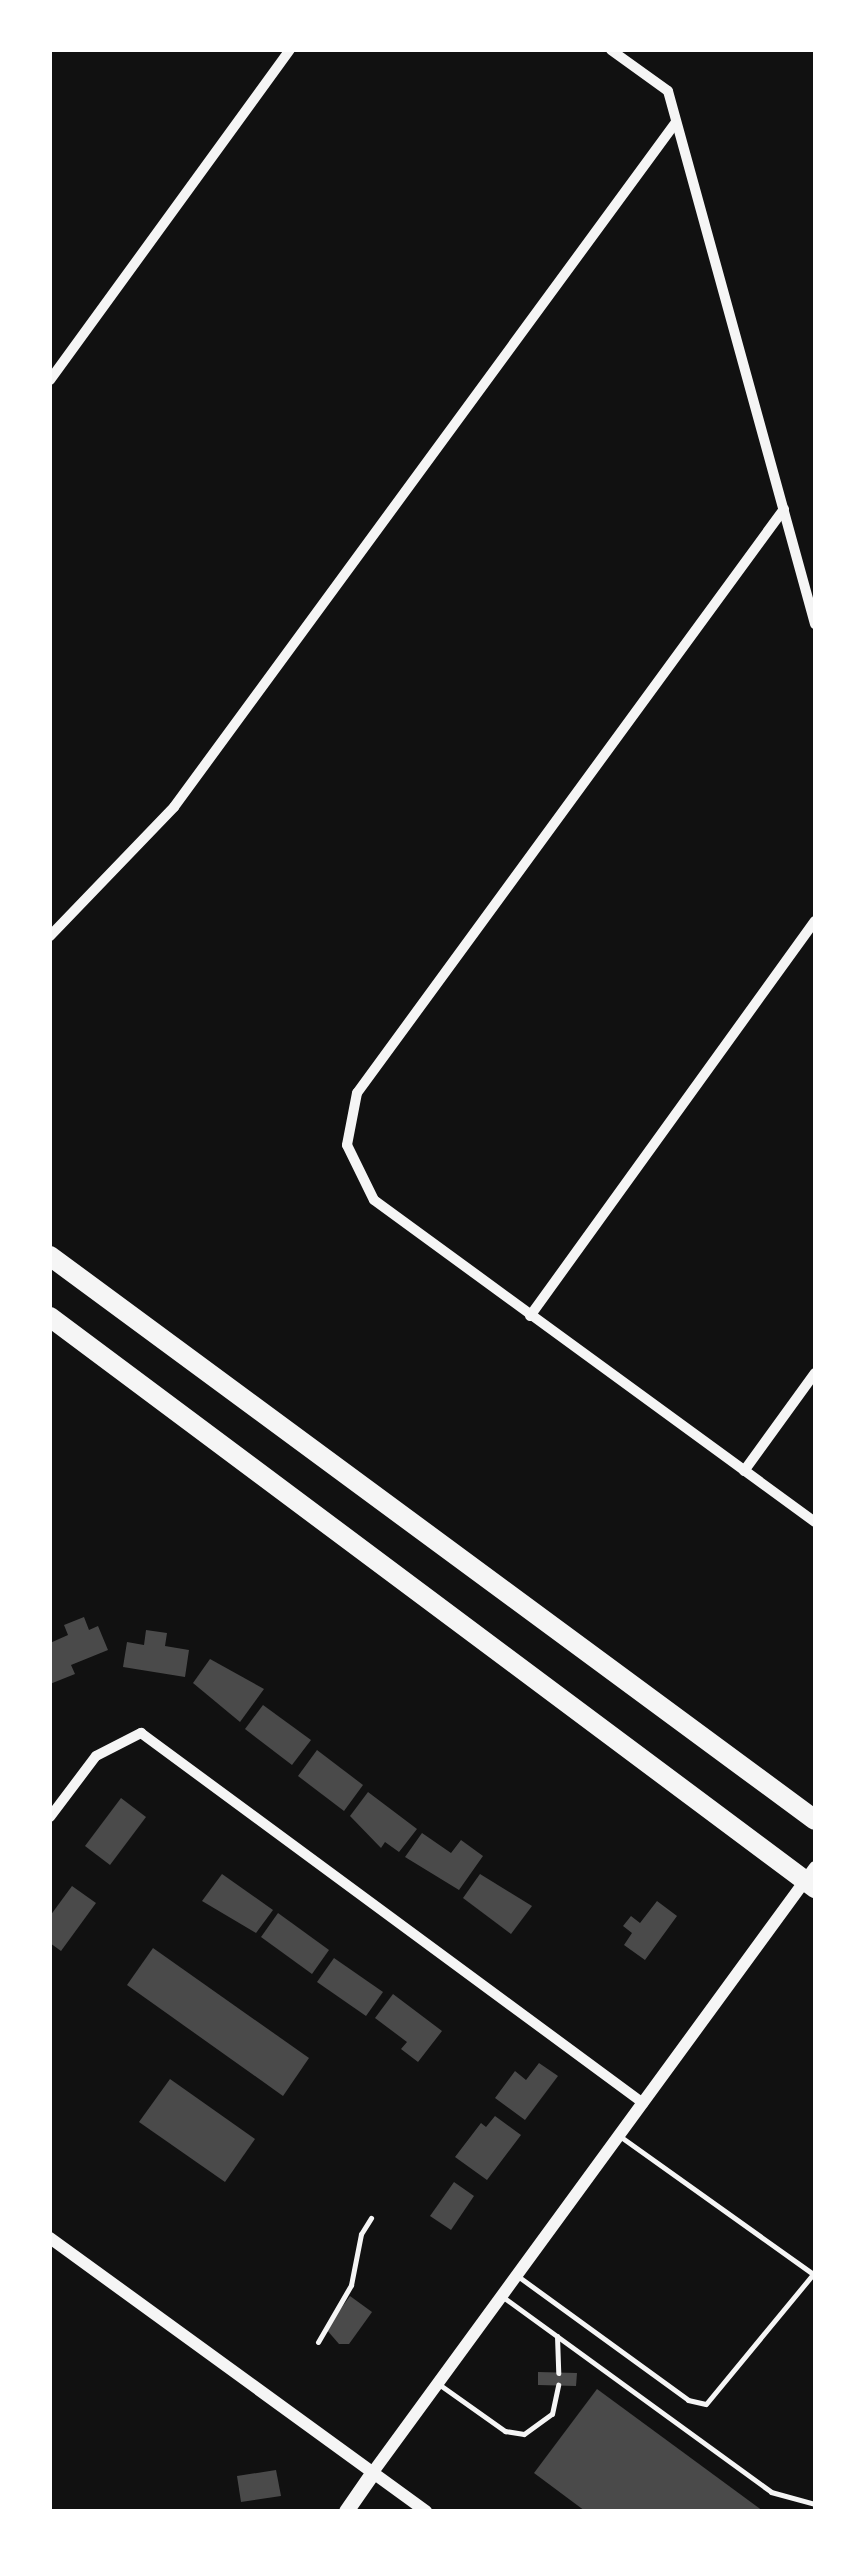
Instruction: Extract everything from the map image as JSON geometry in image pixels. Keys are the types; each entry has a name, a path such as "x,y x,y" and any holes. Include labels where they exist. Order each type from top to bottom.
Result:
{"highway":[{"path":"50,1256 815,1820"},
{"path":"50,1317 815,1888"}],"main road":[{"path":"346,2511 374,2472"}],"street":[{"path":"50,380 290,50"},
{"path":"611,50 668,91 815,624"},
{"path":"50,936 174,808 676,122"},
{"path":"784,509 351,1107 351,1163 374,1200 815,1522"},
{"path":"530,1316 815,921"},
{"path":"744,1471 815,1373"},
{"path":"50,1818 96,1756 140,1732 642,2103"},
{"path":"374,2472 815,1867"},
{"path":"50,2238 426,2511"}],"lane":[{"path":"516,2275 688,2400 706,2404 814,2274 619,2135"},
{"path":"318,2342 351,2285 361,2234 371,2218"},
{"path":"501,2296 771,2492 815,2504"},
{"path":"558,2336 558,2373"},
{"path":"438,2383 505,2431 524,2434 552,2414 558,2385"}],"building":[{"path":"84,1617 89,1630 98,1626 108,1650 71,1665 75,1674 50,1684 50,1643 68,1635 64,1625"},
{"path":"146,1630 167,1633 165,1646 189,1650 185,1677 123,1667 127,1642 144,1645"},
{"path":"210,1659 264,1689 240,1722 193,1683"},
{"path":"263,1705 311,1740 292,1765 245,1729"},
{"path":"317,1750 363,1785 344,1811 298,1776"},
{"path":"368,1792 417,1829 399,1852 385,1842 381,1848 350,1816"},
{"path":"121,1798 146,1817 110,1865 85,1846"},
{"path":"422,1833 451,1853 461,1840 483,1856 459,1890 405,1857"},
{"path":"222,1874 273,1910 256,1933 202,1901"},
{"path":"480,1874 532,1906 511,1934 463,1898"},
{"path":"72,1886 96,1903 61,1951 50,1943 50,1916"},
{"path":"657,1901 677,1916 645,1960 624,1945 632,1933 623,1926 631,1916 640,1923"},
{"path":"278,1913 329,1950 312,1974 261,1937"},
{"path":"153,1948 309,2058 283,2096 127,1985"},
{"path":"334,1958 383,1992 366,2016 317,1982"},
{"path":"393,1994 442,2031 418,2062 401,2049 407,2042 375,2018"},
{"path":"539,2063 558,2076 525,2120 495,2098 515,2071 526,2080"},
{"path":"170,2079 255,2139 225,2182 139,2122"},
{"path":"495,2116 521,2135 487,2180 455,2157 481,2123 486,2127"},
{"path":"454,2182 474,2196 451,2230 430,2216"},
{"path":"350,2296 372,2312 349,2344 339,2344 326,2329"},
{"path":"538,2372 577,2373 576,2386 538,2385"},
{"path":"597,2389 763,2511 585,2511 534,2473"},
{"path":"276,2470 281,2496 241,2502 237,2476"}]}
